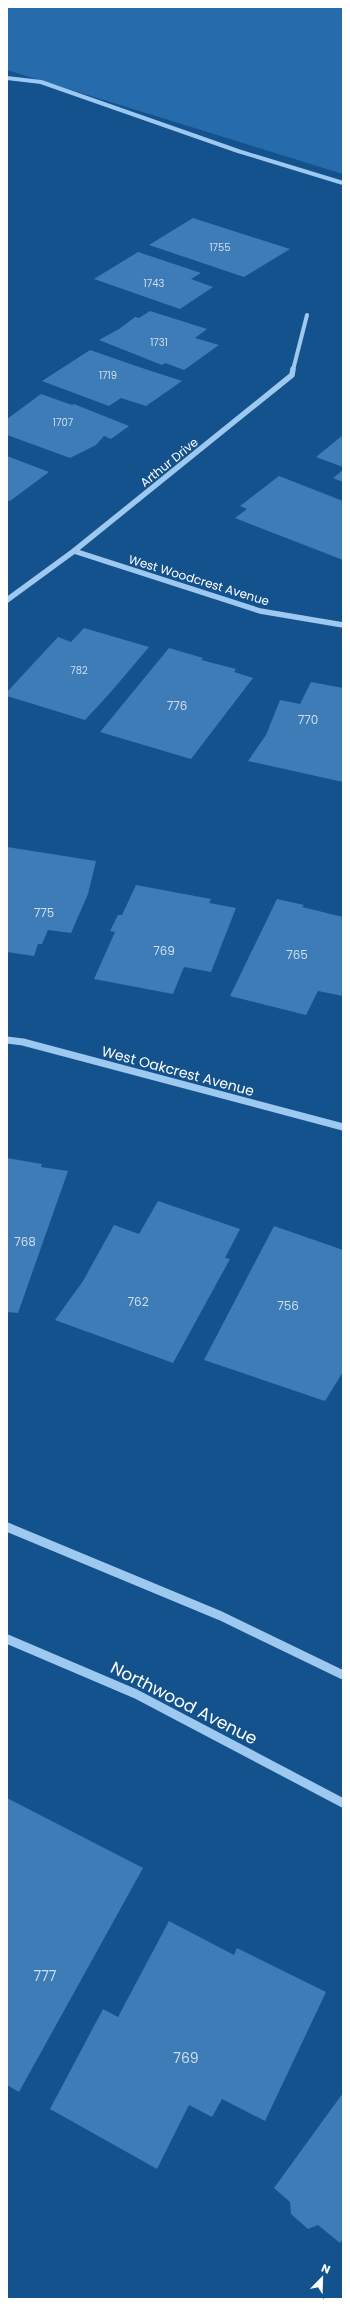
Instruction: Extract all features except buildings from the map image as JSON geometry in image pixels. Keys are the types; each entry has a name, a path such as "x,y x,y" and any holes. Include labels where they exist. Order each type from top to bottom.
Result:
{"street":[{"path":"7,78 41,82 238,151 343,183"},
{"name":"Arthur Drive","path":"7,600 74,551 292,375 307,315"},
{"name":"West Woodcrest Avenue","path":"74,551 260,611 343,624"},
{"name":"West Oakcrest Avenue","path":"7,1040 23,1042 343,1127"},
{"path":"7,1527 221,1616 343,1675"},
{"name":"Northwood Avenue","path":"7,1639 43,1652 174,1712 343,1803"}],"shaded area":[{"path":"7,7 343,7 343,174 7,70"}]}
